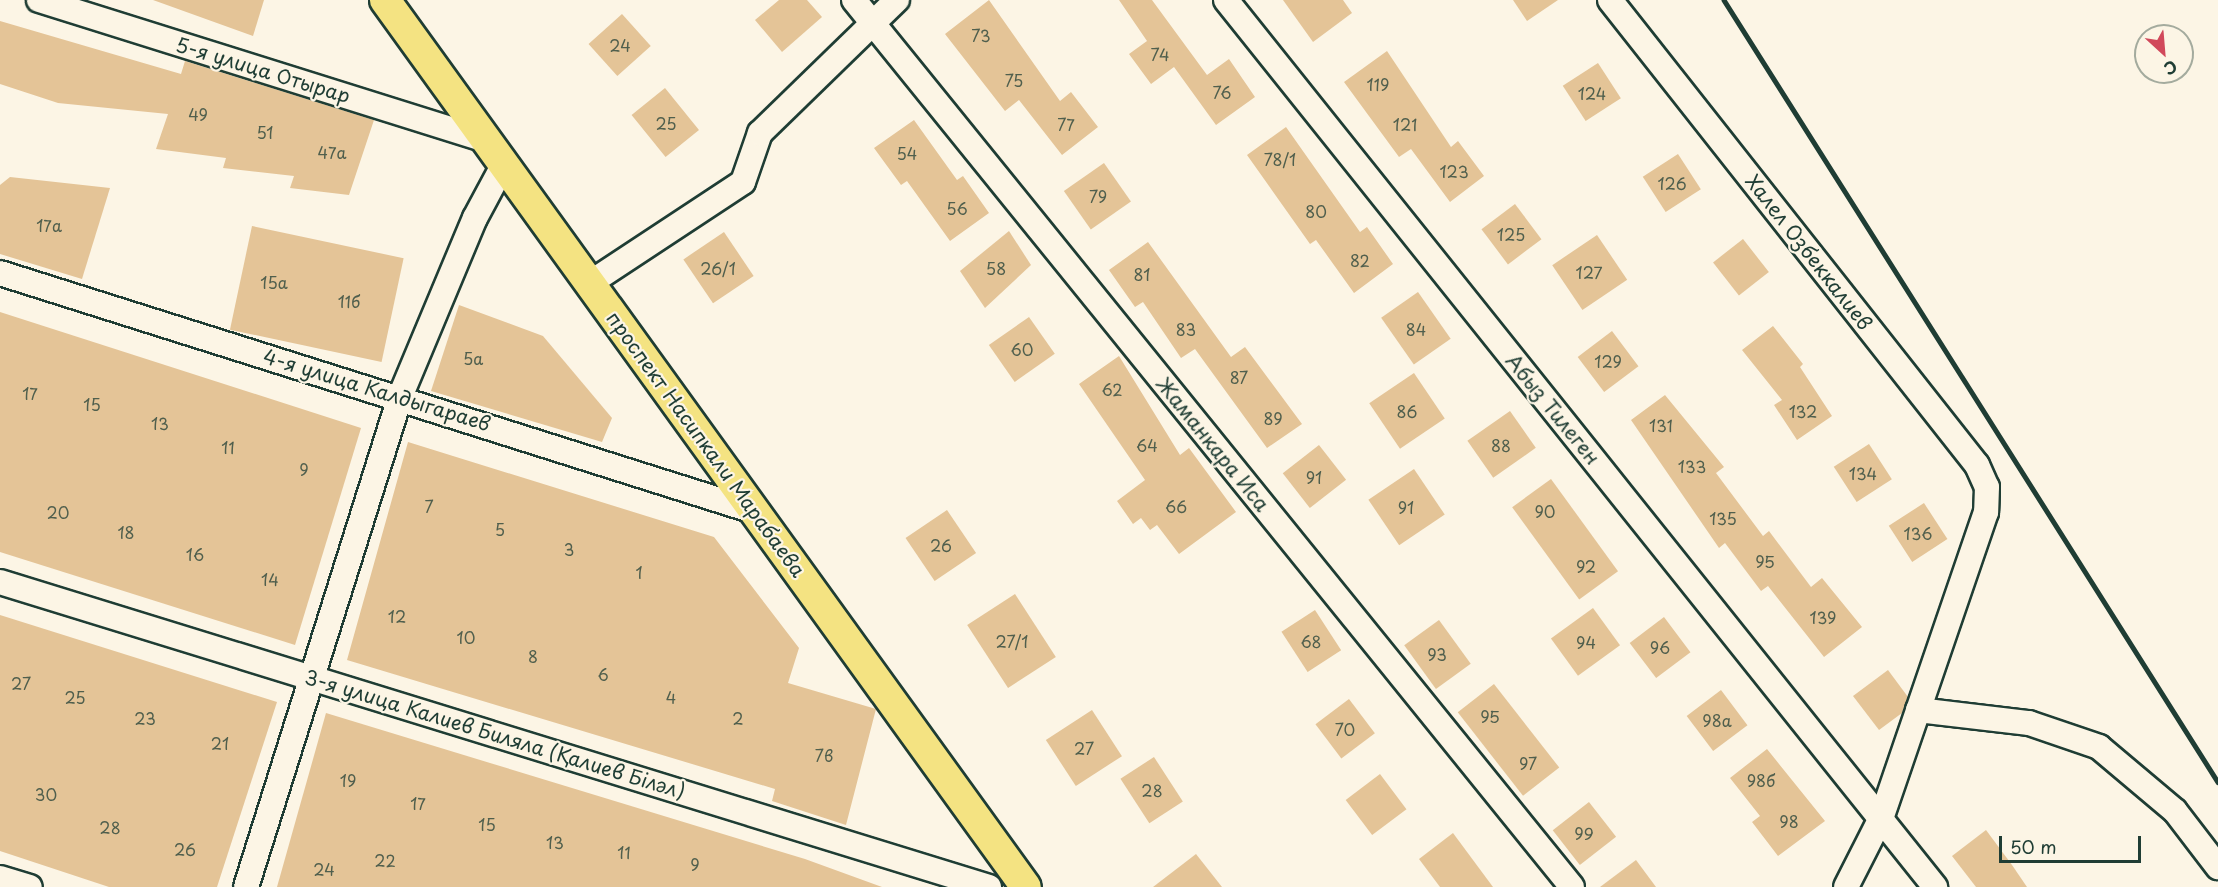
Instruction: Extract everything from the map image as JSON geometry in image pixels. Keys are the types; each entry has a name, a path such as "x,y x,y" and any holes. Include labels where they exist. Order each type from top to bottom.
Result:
{"main road":[{"name":"проспект Насипкали Марабаева","path":"385,0 1026,887"}],"street":[{"name":"5-я улица Отырар","path":"39,0 496,152"},
{"name":"Жаманкара Иса","path":"854,0 1572,887"},
{"path":"590,284 743,182 760,133 870,21 897,0"},
{"name":"Абыз Тилеген","path":"1226,0 1935,887"},
{"name":"Халел Озбеккалиев","path":"1610,0 1977,465 1987,487 1986,512 1918,710"},
{"path":"246,887 400,396 475,218 496,152"},
{"name":"4-я улица Калдыгараев","path":"0,273 400,396 754,511"},
{"name":"3-я улица Калиев Биляла (Қалиев Біләл)","path":"0,582 990,887"},
{"path":"1846,887 1881,818 1918,710 2029,723 2099,747 2175,811 2218,867"},
{"path":"0,878 30,887"}],"building":[{"path":"153,0 264,0 253,36"},
{"path":"779,0 807,0 822,17 782,52 755,20"},
{"path":"989,0 1060,101 1071,92 1098,127 1062,155 1019,100 1005,111 945,34"},
{"path":"1119,0 1152,0 1207,75 1229,59 1255,97 1216,125 1174,67 1151,84 1129,54 1147,41"},
{"path":"1283,0 1343,0 1352,13 1313,42"},
{"path":"1513,0 1558,0 1527,21"},
{"path":"622,14 651,46 617,76 589,44"},
{"path":"0,21 181,74 185,61 374,120 349,195 290,188 294,176 223,168 226,158 156,149 168,114 58,103 0,84"},
{"path":"1387,51 1451,147 1458,141 1484,176 1450,202 1411,149 1399,157 1344,82"},
{"path":"1598,63 1621,98 1586,121 1563,86"},
{"path":"665,88 699,130 666,157 632,115"},
{"path":"914,120 957,180 963,176 989,213 950,241 907,181 901,185 874,148"},
{"path":"1286,127 1360,232 1367,227 1393,264 1354,293 1316,240 1310,244 1247,155"},
{"path":"1678,154 1701,189 1666,212 1643,177"},
{"path":"1104,163 1131,202 1091,230 1064,191"},
{"path":"10,177 110,188 82,279 0,254 0,185"},
{"path":"1515,204 1541,239 1508,264 1481,229"},
{"path":"252,226 404,258 382,362 230,330"},
{"path":"1009,231 1031,265 985,308 960,271"},
{"path":"724,232 754,276 713,303 683,259"},
{"path":"1597,235 1627,280 1582,310 1552,265"},
{"path":"1743,239 1769,272 1739,295 1713,262"},
{"path":"1148,242 1231,357 1245,347 1302,424 1267,448 1195,349 1181,358 1143,302 1135,307 1109,270"},
{"path":"1418,292 1451,339 1414,365 1381,318"},
{"path":"459,305 543,336 612,418 602,442 431,391"},
{"path":"0,312 361,428 295,645 0,552"},
{"path":"1029,317 1055,354 1015,382 989,345"},
{"path":"1773,326 1803,364 1800,367 1832,416 1797,440 1774,405 1782,400 1742,350"},
{"path":"1612,331 1638,366 1604,392 1578,357"},
{"path":"1119,356 1180,455 1189,448 1236,512 1179,554 1157,525 1150,530 1141,518 1133,524 1117,501 1145,480 1079,384"},
{"path":"1414,373 1445,419 1400,449 1369,403"},
{"path":"1665,395 1724,467 1716,473 1763,536 1769,531 1811,587 1822,578 1862,627 1824,657 1768,586 1761,591 1725,543 1719,548 1631,420"},
{"path":"1510,411 1536,448 1493,478 1467,441"},
{"path":"408,442 714,537 799,648 788,683 876,709 846,825 772,801 775,789 347,660"},
{"path":"1869,444 1892,479 1857,502 1834,467"},
{"path":"1319,445 1346,480 1310,508 1283,473"},
{"path":"1414,469 1445,515 1399,545 1368,500"},
{"path":"1551,479 1618,571 1579,599 1512,507"},
{"path":"1924,503 1947,539 1912,562 1889,526"},
{"path":"947,510 976,553 935,581 906,538"},
{"path":"1015,594 1056,657 1008,688 967,625"},
{"path":"1593,608 1620,645 1578,676 1551,639"},
{"path":"1315,610 1341,650 1308,672 1281,632"},
{"path":"0,615 277,702 217,887 109,887 0,851"},
{"path":"1664,617 1690,652 1656,678 1630,643"},
{"path":"1439,620 1471,664 1436,689 1404,645"},
{"path":"1888,670 1908,697 1902,713 1879,730 1853,696"},
{"path":"1494,684 1559,768 1523,796 1458,712"},
{"path":"1721,690 1747,725 1713,751 1687,716"},
{"path":"1349,699 1375,733 1341,759 1315,724"},
{"path":"1092,710 1122,756 1076,786 1046,740"},
{"path":"326,713 805,859 882,887 277,887"},
{"path":"1767,749 1825,821 1778,856 1752,822 1760,816 1730,778"},
{"path":"1154,757 1183,801 1149,823 1120,779"},
{"path":"1380,774 1406,809 1372,835 1346,800"},
{"path":"1589,802 1616,837 1580,865 1553,830"},
{"path":"1986,830 2027,887 1976,887 1952,856"},
{"path":"1453,833 1493,887 1440,887 1419,859"},
{"path":"1196,854 1222,887 1153,887"},
{"path":"1636,860 1656,887 1600,887"}],"railway":[{"path":"1724,0 2218,782"}]}
